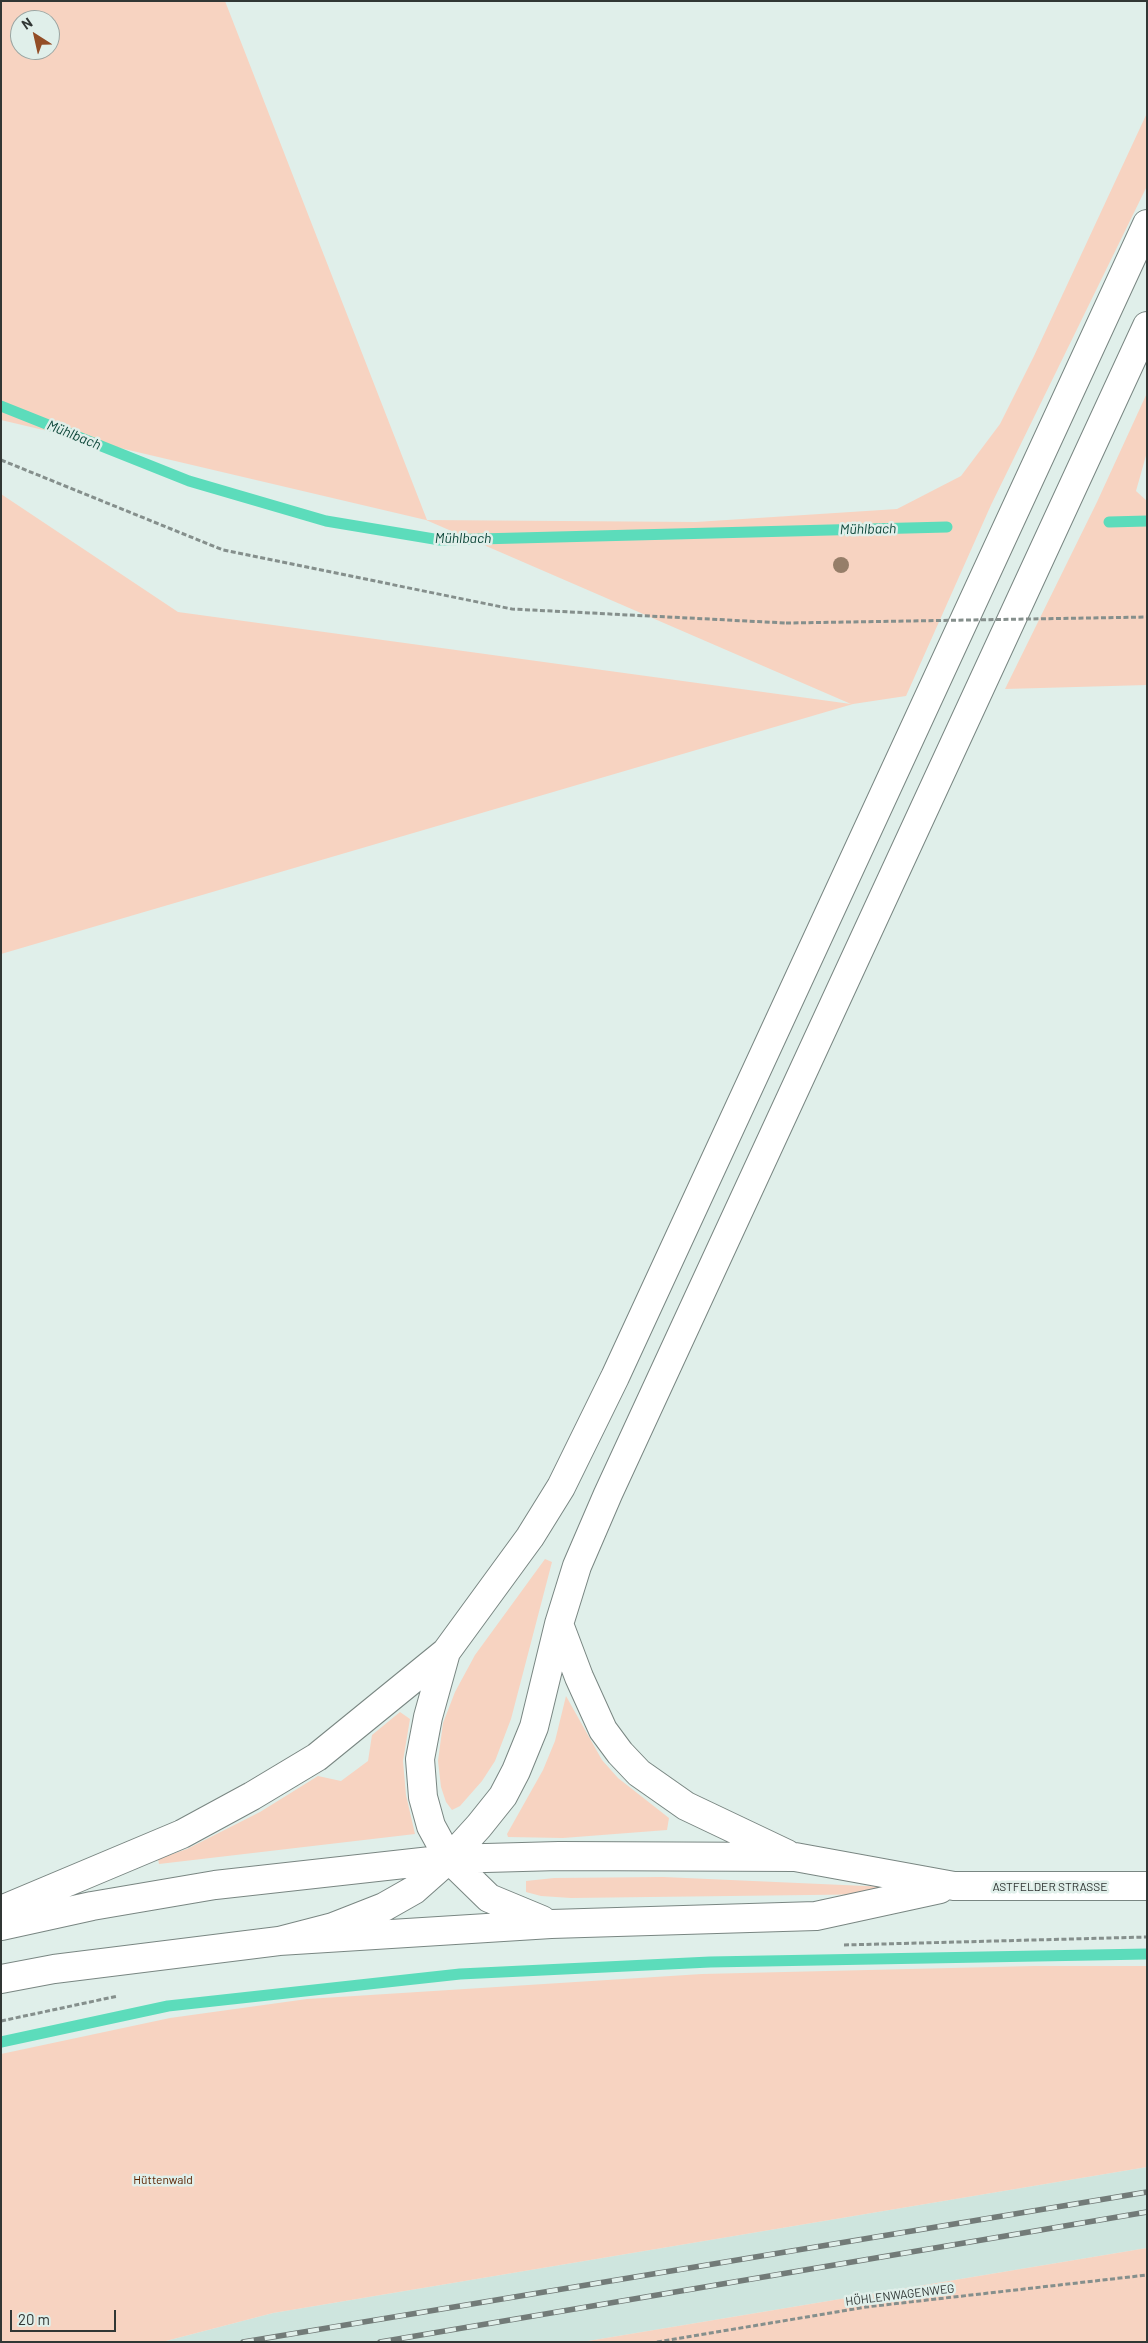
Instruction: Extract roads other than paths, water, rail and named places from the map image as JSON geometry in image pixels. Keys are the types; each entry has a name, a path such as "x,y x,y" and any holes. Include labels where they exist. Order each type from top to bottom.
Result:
{"main road":[{"path":"1,1910 182,1834 252,1796 317,1757 446,1652 530,1537 561,1487 615,1377 1147,224"},
{"path":"279,1941 333,1927 384,1907 414,1890 449,1858 479,1826 503,1796 516,1771 534,1727 559,1624 577,1566 612,1484 1147,326"},
{"path":"559,1624 579,1677 603,1730 620,1753 639,1773 686,1806 795,1857"},
{"path":"446,1652 428,1717 420,1759 423,1797 431,1826 449,1858 489,1898 551,1924"},
{"path":"1,1926 92,1906 216,1885 449,1858 559,1856 795,1857 954,1886"},
{"path":"1,1978 279,1941 551,1924 816,1916 954,1886"},
{"name":"ASTFELDER STRASSE","path":"954,1886 1147,1886"}],"waterway":[{"name":"Mühlbach","path":"1,406 189,481 326,521 440,540 947,527"},
{"name":"Mühlbach","path":"1109,522 1147,521"},
{"path":"1,2042 168,2006 460,1974 710,1962 1147,1954"}],"railway":[{"path":"243,2342 1147,2192"},
{"path":"380,2342 1147,2212"}],"park label":[{"name":"Hüttenwald","path":"163,2180"}]}
